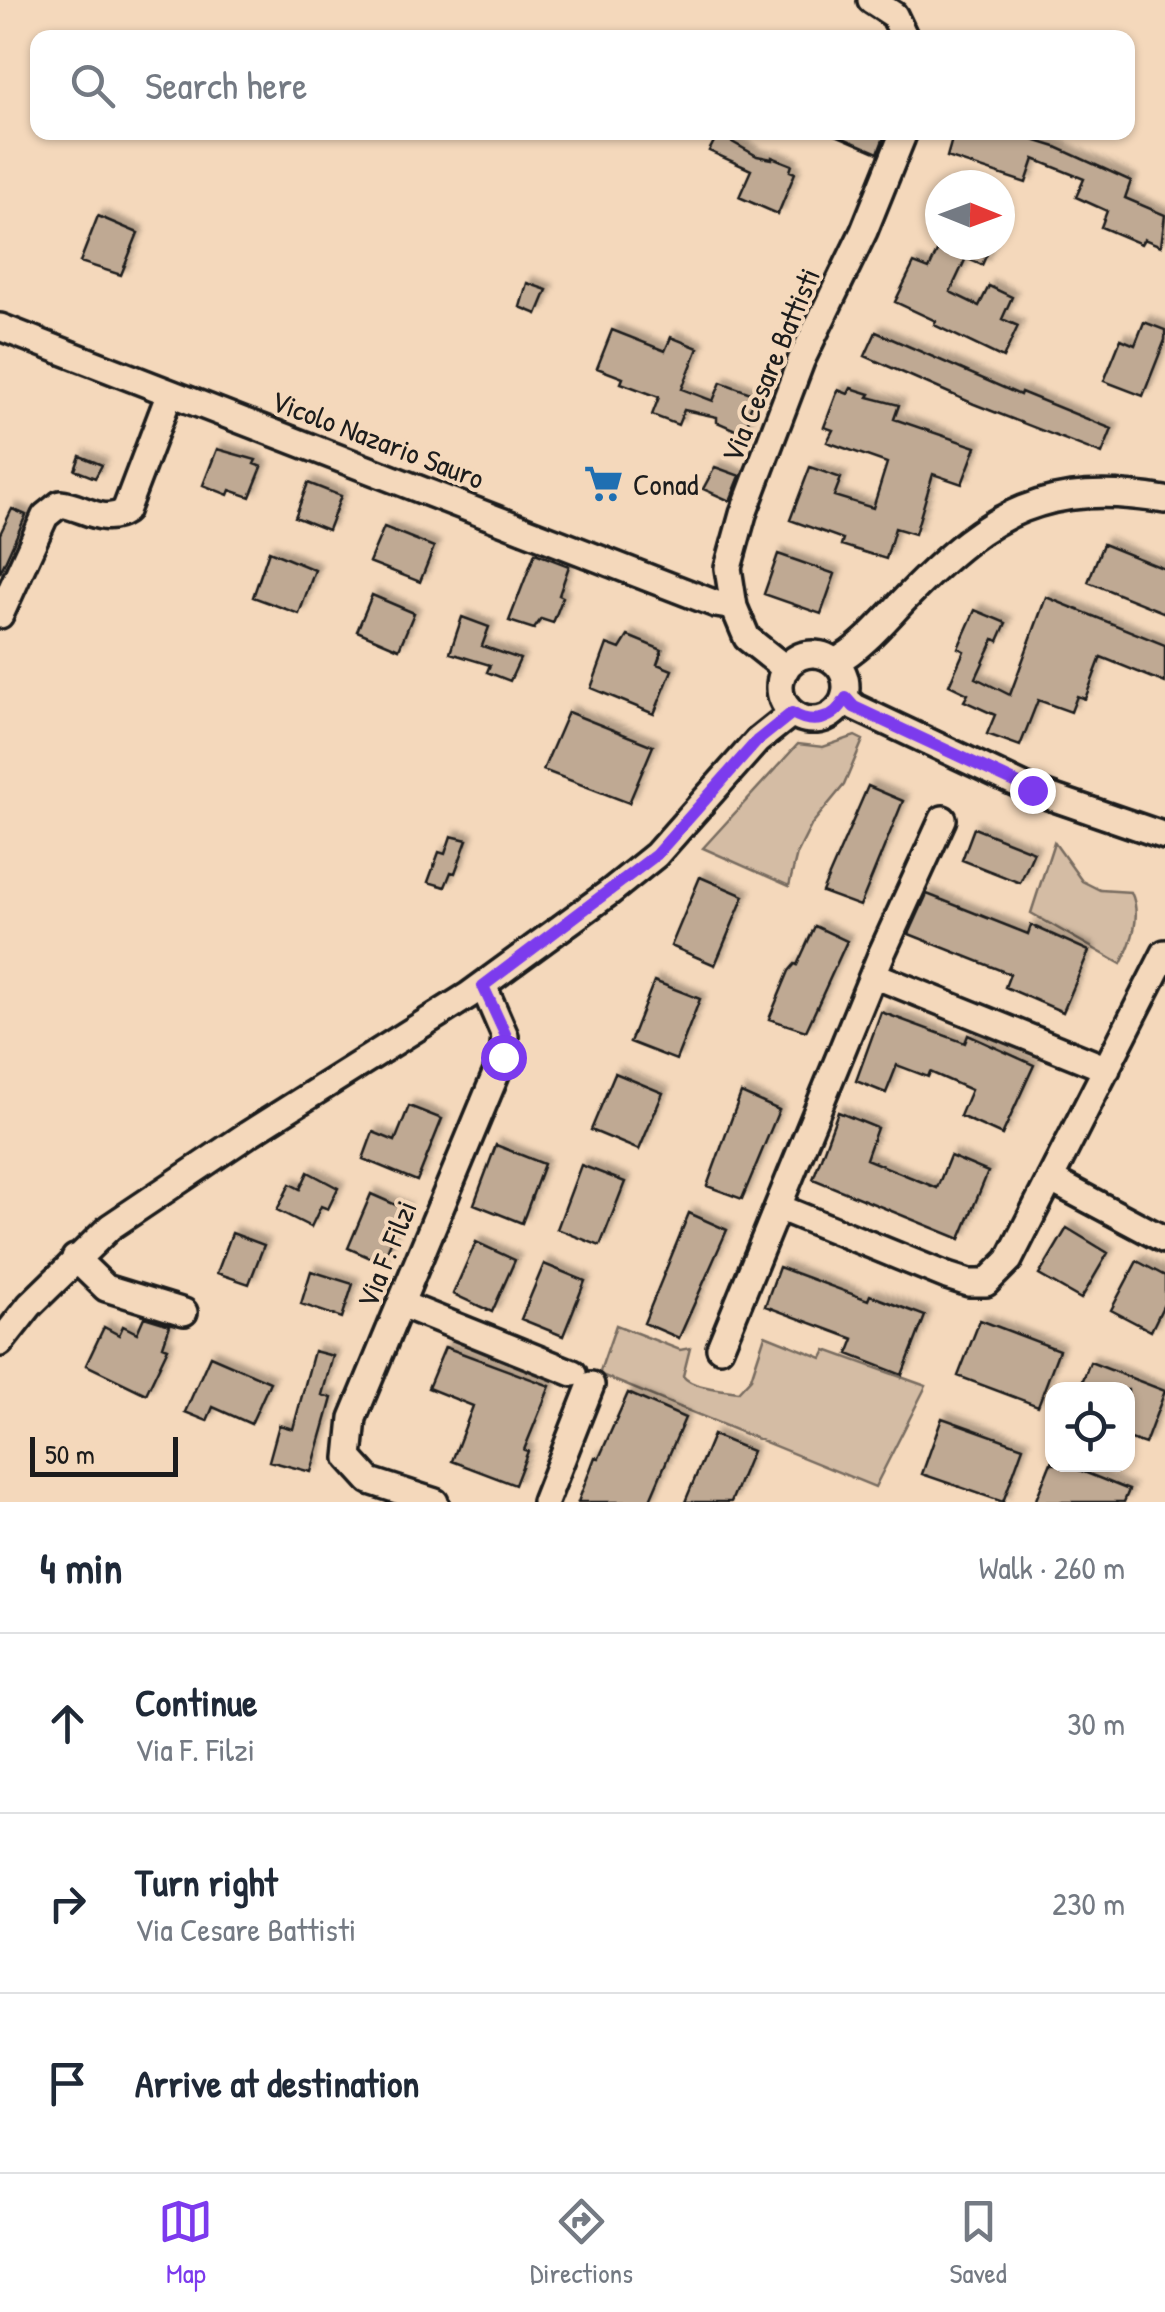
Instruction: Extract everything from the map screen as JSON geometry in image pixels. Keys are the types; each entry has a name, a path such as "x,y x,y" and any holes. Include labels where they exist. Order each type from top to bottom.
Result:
{"street":[{"path":"871,0 894,15 902,30"},
{"name":"Via Cesare Battisti","path":"786,669 747,638 734,607 728,568 743,514 802,361 864,231 901,140"},
{"name":"Vicolo Nazario Sauro","path":"0,327 716,604 734,607"},
{"path":"0,615 45,516 60,504 100,516 111,517 124,511 170,393"},
{"path":"835,662 866,639 949,554 982,528 1008,515 1058,498 1092,494 1165,500"},
{"path":"815,654 835,662 846,678 846,698 840,708 823,720 801,719 792,713 785,706 780,687 793,660 815,654"},
{"path":"846,698 854,707 1032,790 1165,836"},
{"path":"0,1343 76,1258 144,1203 483,986 656,855 757,741 792,713"},
{"path":"720,1348 943,819"},
{"path":"778,1207 969,1283 986,1283 1009,1260 1165,953"},
{"path":"874,975 1107,1069"},
{"name":"Via F. Filzi","path":"435,1502 370,1481 348,1458 353,1418 503,1057 506,1036 483,986"},
{"path":"1050,1179 1165,1240"},
{"path":"76,1258 106,1288 184,1312"},
{"path":"400,1304 582,1379 545,1502"}],"shaded area":[{"path":"855,736 863,740 844,785 812,824 797,854 789,886 703,848 798,744 823,747"},
{"path":"1054,842 1082,881 1100,890 1131,892 1136,920 1121,964 1031,913"},
{"path":"616,1325 680,1350 690,1348 683,1376 708,1387 738,1392 751,1378 765,1335 822,1358 826,1350 926,1386 875,1487 599,1374"}],"building":[{"path":"715,140 729,140 757,156 792,165 790,171 795,173 778,214 739,197 751,170 709,151"},
{"path":"848,140 883,140 878,153"},
{"path":"952,140 1034,140 1056,147 1131,181 1125,198 1165,215 1161,246 1144,239 1141,244 1101,227 1107,211 1076,197 1084,179 1034,159 1026,183 1015,179 1015,170 986,170 947,157"},
{"path":"98,216 138,233 121,275 80,262"},
{"path":"933,260 965,260 950,292 979,306 989,286 1012,297 1002,319 1018,326 1003,358 895,302 914,263 929,269"},
{"path":"527,283 547,290 537,314 520,307"},
{"path":"1144,322 1165,330 1165,340 1143,396 1104,381 1121,339 1135,345"},
{"path":"612,330 665,351 671,337 698,348 682,389 713,401 721,382 756,395 747,425 743,424 740,432 717,422 717,417 684,410 678,425 652,415 659,397 621,383 623,378 597,368"},
{"path":"876,332 1020,395 1021,392 1112,429 1102,454 865,356"},
{"path":"851,388 899,405 894,419 976,447 962,484 933,474 915,534 895,528 886,559 841,545 843,539 790,520 810,467 841,478 834,496 873,508 887,463 827,442 833,430 824,427 838,390 848,394"},
{"path":"217,449 256,460 254,464 262,467 250,497 230,490 228,495 203,485"},
{"path":"80,456 102,465 95,478 75,470"},
{"path":"715,467 740,476 730,501 703,489"},
{"path":"308,483 341,496 328,530 295,517"},
{"path":"12,509 26,515 0,573 0,534"},
{"path":"384,527 434,547 420,582 369,562"},
{"path":"1103,544 1165,569 1165,613 1088,582"},
{"path":"269,551 315,570 299,614 253,597"},
{"path":"535,553 569,566 553,623 541,619 534,629 509,621"},
{"path":"778,554 835,574 821,614 764,594"},
{"path":"372,595 414,613 399,649 357,631"},
{"path":"1046,597 1165,645 1165,683 1101,657 1085,699 1077,696 1071,712 1038,700 1020,746 987,734 995,715 964,701 968,694 949,685 964,651 958,648 975,610 1006,623 976,678 1010,695"},
{"path":"462,617 489,627 482,646 520,659 510,681 487,672 490,665 450,653"},
{"path":"628,636 662,650 657,664 672,670 654,714 591,688 607,644 620,649"},
{"path":"568,712 653,746 629,803 543,770"},
{"path":"868,786 903,801 860,906 822,892"},
{"path":"974,828 1034,852 1020,883 962,860"},
{"path":"451,836 467,840 455,873 451,872 445,887 428,882 439,852 445,854"},
{"path":"700,877 744,896 715,965 671,946"},
{"path":"927,894 1028,934 1031,925 1089,951 1063,1012 1005,987 1010,974 909,934"},
{"path":"815,926 847,941 806,1031 769,1019 789,971 797,965"},
{"path":"654,981 700,999 676,1060 630,1042"},
{"path":"881,1012 965,1043 968,1035 1034,1065 1002,1135 960,1116 971,1090 930,1072 928,1077 897,1065 886,1093 856,1081"},
{"path":"615,1073 663,1093 639,1150 591,1130"},
{"path":"741,1093 779,1110 742,1199 707,1186"},
{"path":"409,1106 442,1119 417,1181 363,1159 373,1132 395,1141"},
{"path":"838,1112 877,1128 866,1159 937,1188 950,1156 988,1172 960,1239 813,1179"},
{"path":"496,1145 544,1164 522,1223 474,1204"},
{"path":"581,1165 625,1182 600,1246 557,1229"},
{"path":"308,1172 338,1188 328,1209 321,1206 311,1227 277,1210 290,1184 300,1189"},
{"path":"371,1194 405,1209 382,1263 348,1248"},
{"path":"689,1213 727,1230 679,1338 644,1323"},
{"path":"1067,1228 1108,1253 1081,1299 1039,1275"},
{"path":"232,1233 264,1245 249,1284 217,1273"},
{"path":"476,1242 515,1260 492,1312 453,1294"},
{"path":"1137,1261 1165,1276 1165,1302 1151,1331 1111,1310"},
{"path":"544,1264 585,1281 563,1336 521,1319"},
{"path":"779,1267 925,1316 902,1375 848,1354 854,1339 765,1306"},
{"path":"311,1271 353,1284 342,1318 301,1304"},
{"path":"144,1317 170,1325 163,1346 168,1348 146,1394 86,1365 104,1327 119,1335 123,1326 137,1333"},
{"path":"980,1320 1059,1350 1038,1406 958,1376"},
{"path":"445,1347 550,1386 524,1450 528,1451 515,1485 452,1461 473,1406 428,1388"},
{"path":"314,1351 333,1356 322,1395 332,1398 311,1472 269,1461 279,1425 293,1429"},
{"path":"210,1356 270,1382 251,1424 213,1407 207,1421 185,1412"},
{"path":"1090,1362 1165,1391 1145,1444 1135,1440 1135,1382 1082,1382"},
{"path":"628,1393 685,1418 649,1502 578,1502 595,1457 599,1458"},
{"path":"942,1418 1023,1447 1003,1502 922,1474"},
{"path":"713,1435 752,1451 731,1502 685,1502"},
{"path":"1047,1472 1084,1472 1129,1490 1124,1502 1035,1502"}],"place":[{"name":"Conad","path":"603,484"}],"route":[{"path":"503,1057 506,1036 483,986 656,855 757,741 792,713 801,719 823,720 840,708 846,698 854,707 1032,790"}]}
